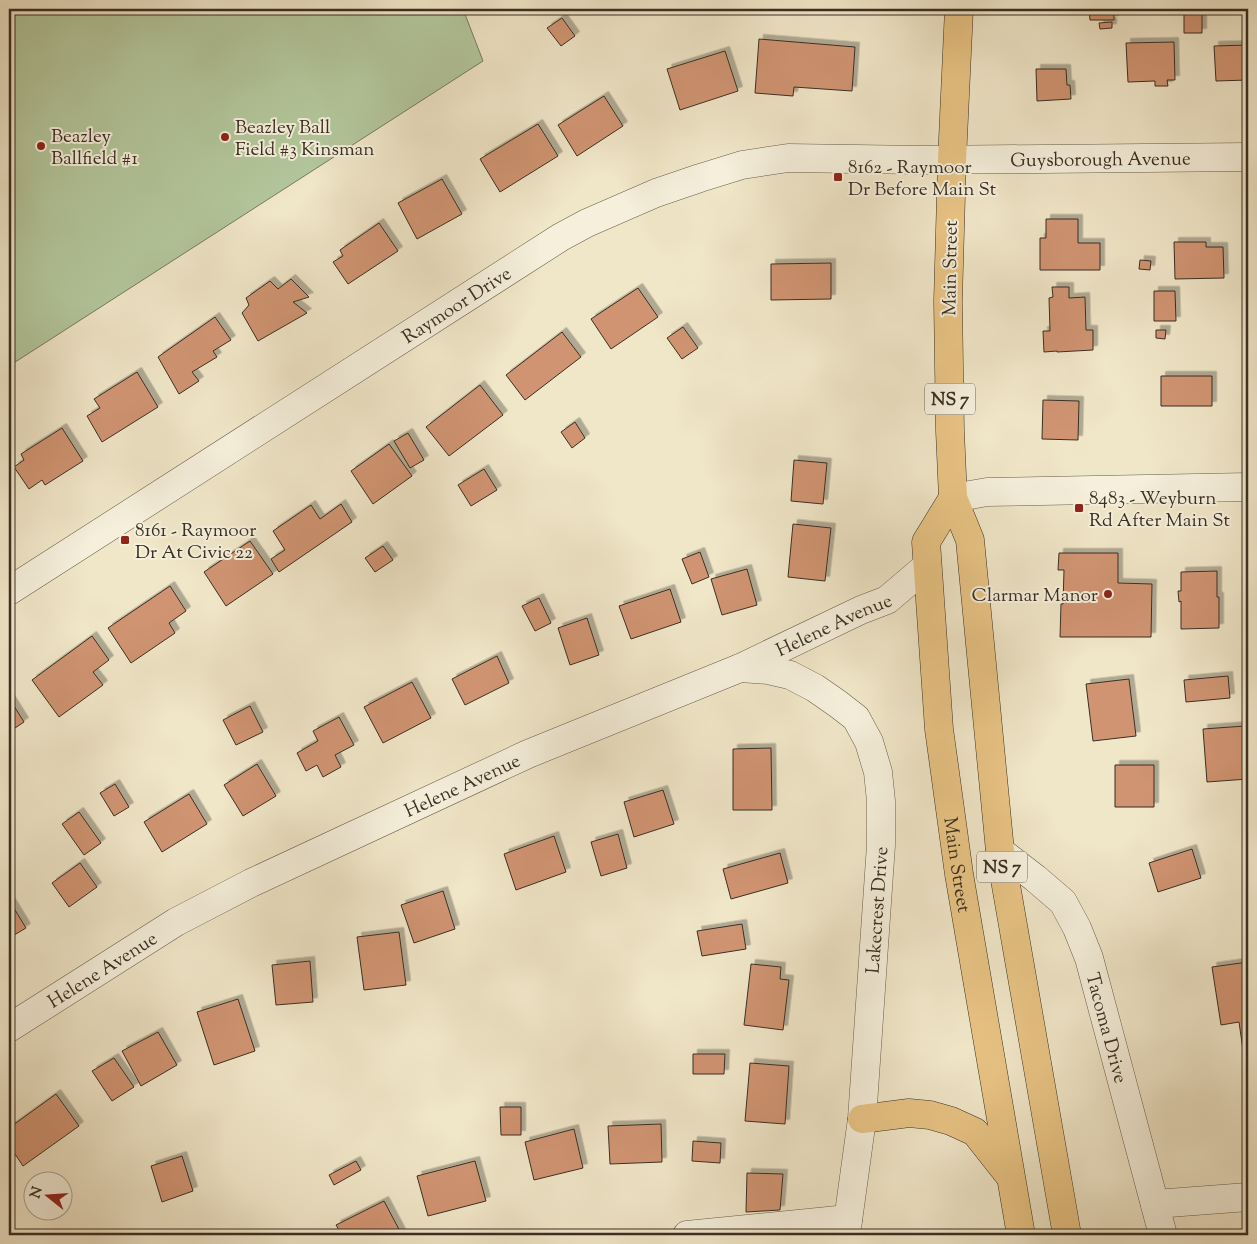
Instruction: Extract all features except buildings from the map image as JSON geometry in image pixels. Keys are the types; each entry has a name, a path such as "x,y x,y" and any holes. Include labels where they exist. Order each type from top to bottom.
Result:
{"main road":[{"name":"Main Street","path":"959,9 948,301 952,498 970,540 1000,851 1067,1235"},
{"name":"Main Street","path":"952,498 926,542 939,729 962,894 1021,1235"},
{"path":"862,1119 909,1113 951,1121 975,1132 1010,1177"}],"street":[{"name":"Guysborough Avenue","path":"952,160 1248,157"},
{"name":"Raymoor Drive","path":"9,591 541,249 587,223 665,190 742,165 788,158 952,160"},
{"path":"952,498 987,492 1248,487"},
{"name":"Helene Avenue","path":"9,1028 176,922 251,883 528,754 740,668 861,610 887,600 927,566"},
{"name":"Lakecrest Drive","path":"740,668 768,670 790,675 815,688 838,704 856,718 869,742 878,772 881,801 881,844 862,1119 847,1227"},
{"name":"Tacoma Drive","path":"1000,851 1062,902 1077,928 1088,958 1163,1235"},
{"path":"1155,1204 1248,1197"},
{"path":"687,1235 847,1227"}],"green space":[{"path":"9,9 463,9 483,61 9,366"}],"place":[{"name":"Beazley Ball Field #3 Kinsman","path":"225,137"},
{"name":"Beazley Ballfield #1","path":"41,146"},
{"name":"8162 - Raymoor Dr Before Main St","path":"838,177"},
{"name":"8483 - Weyburn Rd After Main St","path":"1079,508"},
{"name":"8161 - Raymoor Dr At Civic 22","path":"125,540"},
{"name":"Clarmar Manor","path":"1108,594"}]}
